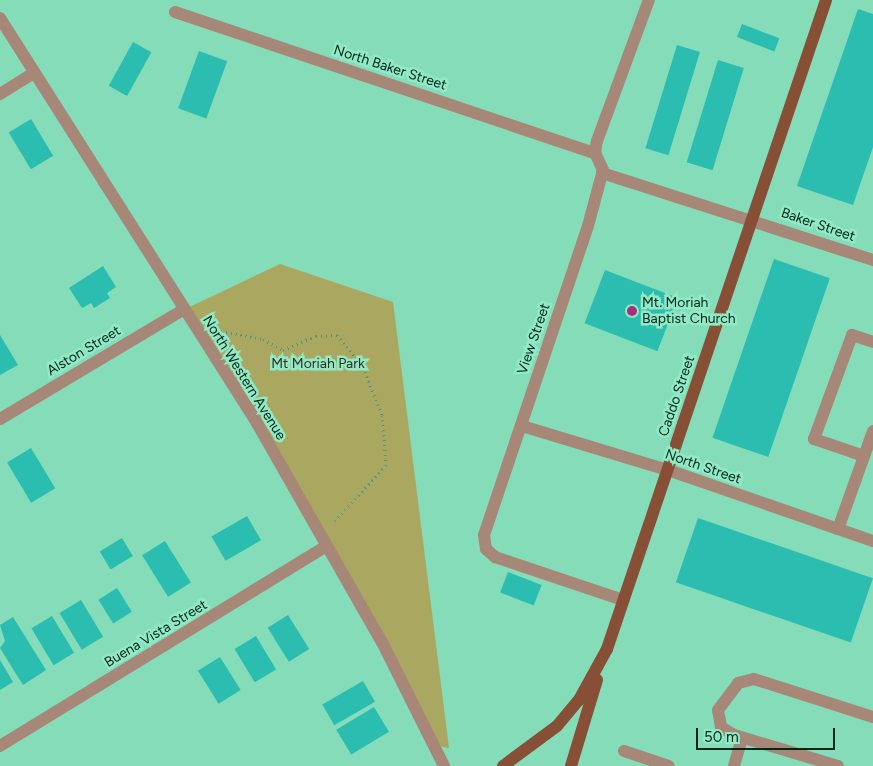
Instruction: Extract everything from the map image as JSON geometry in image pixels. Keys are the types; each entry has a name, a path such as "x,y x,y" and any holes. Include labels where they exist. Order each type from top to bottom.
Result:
{"main road":[{"name":"Caddo Street","path":"503,766 557,726 579,700 607,649 826,0"},
{"path":"571,766 607,649"}],"street":[{"path":"602,173 596,153 649,0"},
{"name":"North Baker Street","path":"176,12 596,153"},
{"name":"North Western Avenue","path":"0,18 33,73 258,426 382,642 444,766"},
{"path":"0,94 33,73"},
{"name":"Baker Street","path":"602,173 753,219 873,260"},
{"name":"View Street","path":"602,173 522,426 484,535 486,549 495,557 624,600"},
{"name":"Alston Street","path":"0,419 183,310"},
{"path":"864,456 814,439 852,335 873,342"},
{"name":"North Street","path":"522,426 668,470 873,541"},
{"path":"838,529 873,431"},
{"name":"Buena Vista Street","path":"0,746 324,541"},
{"path":"838,766 742,738 721,727 718,710 729,692 747,679 795,690 873,717"},
{"path":"734,766 742,738"},
{"path":"624,751 669,766"}],"path":[{"path":"194,327 263,339 283,350 316,336 337,335 363,367 382,415 386,465 324,541"}],"green space":[{"name":"Mt Moriah Park","path":"280,264 393,302 449,748 434,745 382,642 183,310"}],"building":[{"path":"858,9 873,14 873,147 853,205 797,186"},
{"path":"742,24 779,38 774,51 737,37"},
{"path":"133,42 151,52 127,96 109,86"},
{"path":"677,45 700,52 668,155 645,148"},
{"path":"199,51 227,61 206,119 178,108"},
{"path":"718,60 744,68 713,170 687,162"},
{"path":"31,119 53,156 31,169 9,132"},
{"path":"774,259 830,278 768,457 712,438"},
{"path":"103,266 116,287 107,293 110,298 94,308 91,303 82,308 69,288"},
{"name":"Mt. Moriah Baptist Church","path":"605,270 678,298 657,351 585,323"},
{"path":"0,335 18,365 0,375"},
{"path":"31,448 55,488 31,503 7,462"},
{"path":"247,516 261,540 225,561 211,536"},
{"path":"698,518 873,578 851,643 676,582"},
{"path":"122,538 133,556 111,569 100,551"},
{"path":"165,541 191,583 168,597 142,555"},
{"path":"508,572 542,585 534,605 500,593"},
{"path":"117,588 132,612 113,623 98,600"},
{"path":"81,600 103,637 82,650 60,613"},
{"path":"288,615 309,649 289,662 268,628"},
{"path":"52,616 74,653 54,665 31,628"},
{"path":"13,617 46,670 23,685 0,648 5,641 0,625"},
{"path":"256,636 276,669 255,682 235,649"},
{"path":"220,657 241,690 219,704 198,671"},
{"path":"0,660 13,682 0,690"},
{"path":"363,681 375,702 334,725 322,704"},
{"path":"374,707 389,732 351,755 336,730"}],"place":[{"name":"Mt. Moriah Baptist Church","path":"632,311"}]}
